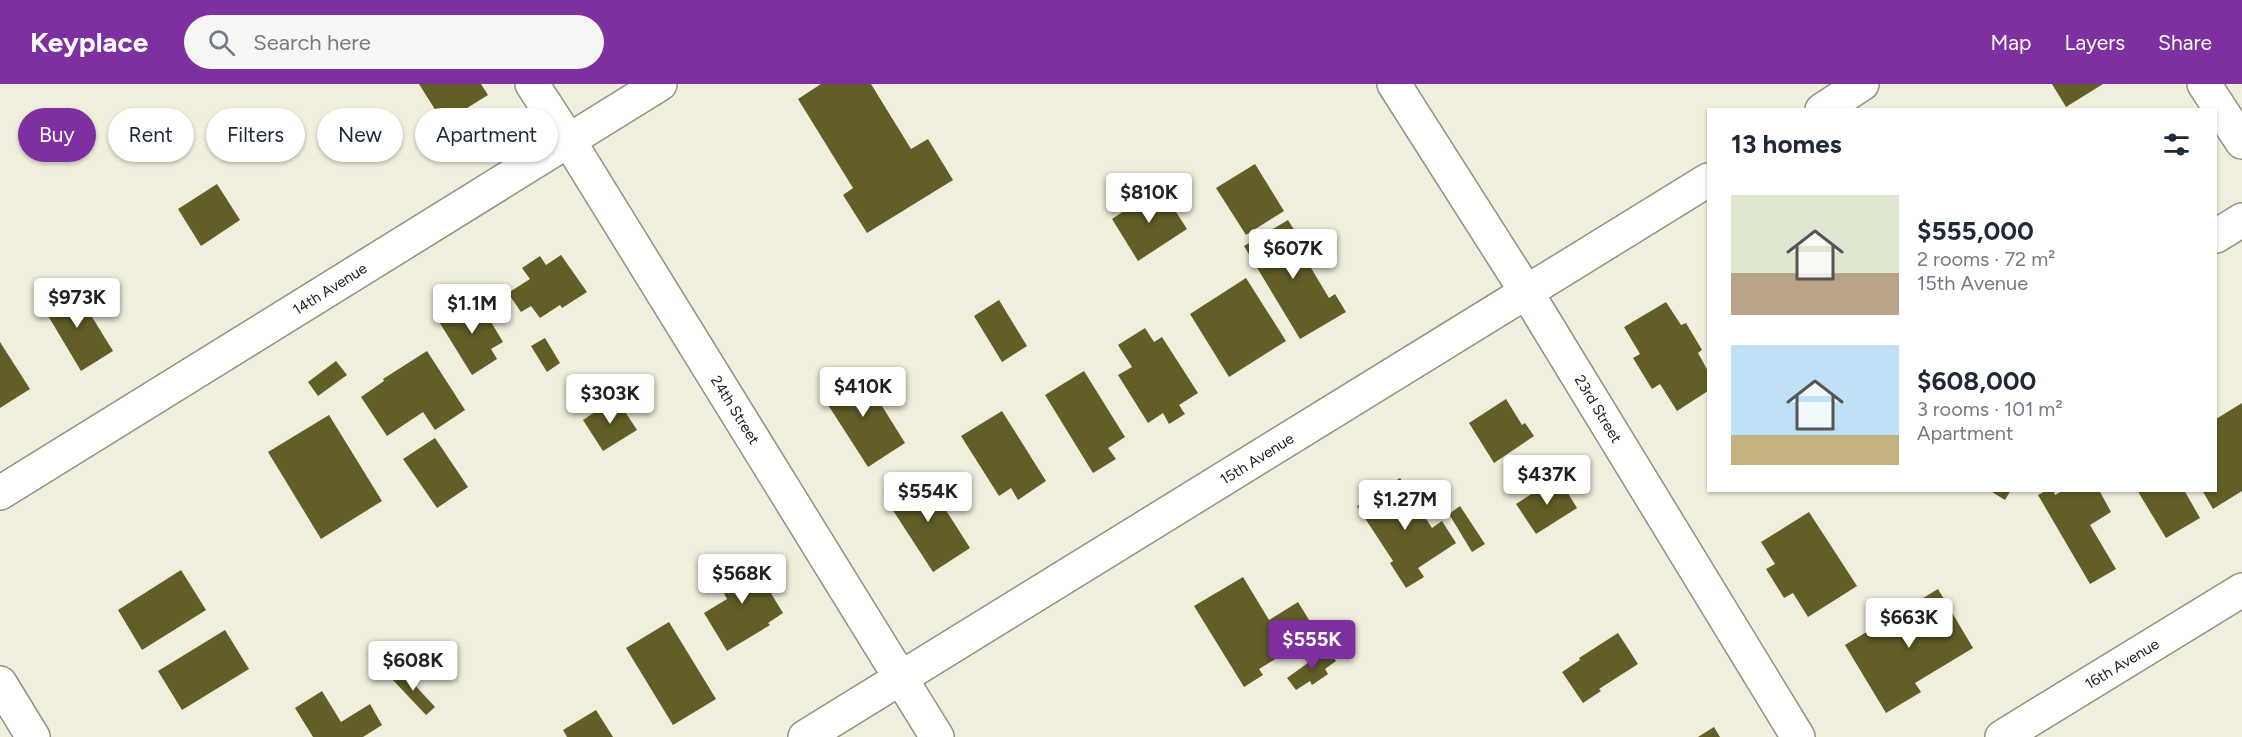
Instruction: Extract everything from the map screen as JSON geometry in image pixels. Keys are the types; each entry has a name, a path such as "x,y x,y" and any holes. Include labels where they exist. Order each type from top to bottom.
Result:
{"street":[{"name":"24th Street","path":"532,84 937,737"},
{"name":"14th Avenue","path":"0,493 660,84"},
{"name":"23rd Street","path":"1394,84 1527,293 1798,737"},
{"path":"1824,108 1862,84"},
{"path":"2204,84 2242,142"},
{"name":"15th Avenue","path":"805,737 1707,181"},
{"path":"2217,235 2242,220"},
{"name":"16th Avenue","path":"2002,737 2242,590"},
{"path":"0,683 33,737"}],"building":[{"path":"419,84 481,84 488,95 467,108 434,108"},
{"path":"821,84 871,84 911,149 928,139 953,180 867,233 843,195 853,188 798,99"},
{"path":"2052,84 2103,84 2066,107"},
{"path":"1255,164 1284,211 1246,235 1216,188"},
{"path":"217,184 240,220 201,246 178,209"},
{"path":"1160,187 1187,229 1138,261 1112,219"},
{"path":"1288,220 1313,260 1308,263 1329,298 1335,294 1346,312 1300,339 1244,246"},
{"path":"561,255 587,292 562,308 560,305 540,318 531,306 521,312 508,293 530,279 522,268 540,256 546,265"},
{"path":"1246,278 1286,341 1229,377 1190,314"},
{"path":"59,286 66,297 76,291 113,351 81,371 44,309 54,303 48,294"},
{"path":"476,297 503,342 491,349 497,359 472,375 438,320"},
{"path":"999,300 1027,346 1002,362 974,316"},
{"path":"1666,302 1681,325 1686,323 1702,350 1698,353 1707,369 1707,392 1677,411 1660,384 1652,389 1633,358 1640,354 1624,327"},
{"path":"1145,328 1154,342 1162,337 1198,393 1179,405 1185,414 1169,424 1163,413 1148,423 1118,375 1132,367 1118,345"},
{"path":"545,338 560,363 547,372 531,346"},
{"path":"0,342 30,389 0,408"},
{"path":"427,351 465,410 435,430 423,412 387,436 361,397 384,381 383,379"},
{"path":"336,361 347,375 318,396 308,382"},
{"path":"859,369 905,443 868,467 821,394"},
{"path":"1084,371 1125,437 1108,448 1116,459 1093,473 1045,395"},
{"path":"616,398 637,430 603,451 583,420"},
{"path":"1506,399 1522,425 1525,423 1534,436 1494,463 1469,423"},
{"path":"2242,403 2242,491 2213,509 2203,492 2217,492 2217,418"},
{"path":"1002,411 1046,481 1018,500 1011,488 999,496 961,436"},
{"path":"329,415 382,501 321,539 268,452"},
{"path":"435,438 468,487 437,508 403,459"},
{"path":"923,474 970,548 933,572 885,498"},
{"path":"1558,477 1577,508 1536,534 1516,504"},
{"path":"1400,478 1432,528 1442,521 1456,543 1418,568 1424,577 1406,588 1390,563 1393,561 1357,506"},
{"path":"1992,492 2010,492 2005,500"},
{"path":"2043,492 2054,492 2055,495 2060,492 2100,492 2111,512 2090,525 2116,569 2090,584 2038,495"},
{"path":"2138,492 2185,492 2200,518 2166,538"},
{"path":"1460,506 1485,544 1472,552 1449,514"},
{"path":"1809,512 1857,586 1808,617 1793,593 1784,598 1766,569 1775,564 1761,542"},
{"path":"749,557 783,613 768,623 770,625 727,651 704,613 727,599 715,577"},
{"path":"181,570 206,610 142,650 118,610"},
{"path":"1243,577 1269,620 1298,602 1317,633 1259,669 1263,675 1244,687 1194,606"},
{"path":"1938,589 1973,648 1915,683 1921,692 1886,713 1845,645"},
{"path":"669,622 716,699 673,725 626,648"},
{"path":"225,630 249,669 182,710 158,671"},
{"path":"1618,633 1638,664 1599,689 1601,691 1583,703 1562,672"},
{"path":"1327,649 1336,661 1325,669 1328,674 1312,685 1310,681 1296,690 1287,678"},
{"path":"400,669 435,707 426,715 391,678"},
{"path":"322,691 341,722 370,704 382,725 363,737 313,737 295,708"},
{"path":"596,710 613,737 567,737 563,730"},
{"path":"1714,727 1720,737 1698,737"}]}
